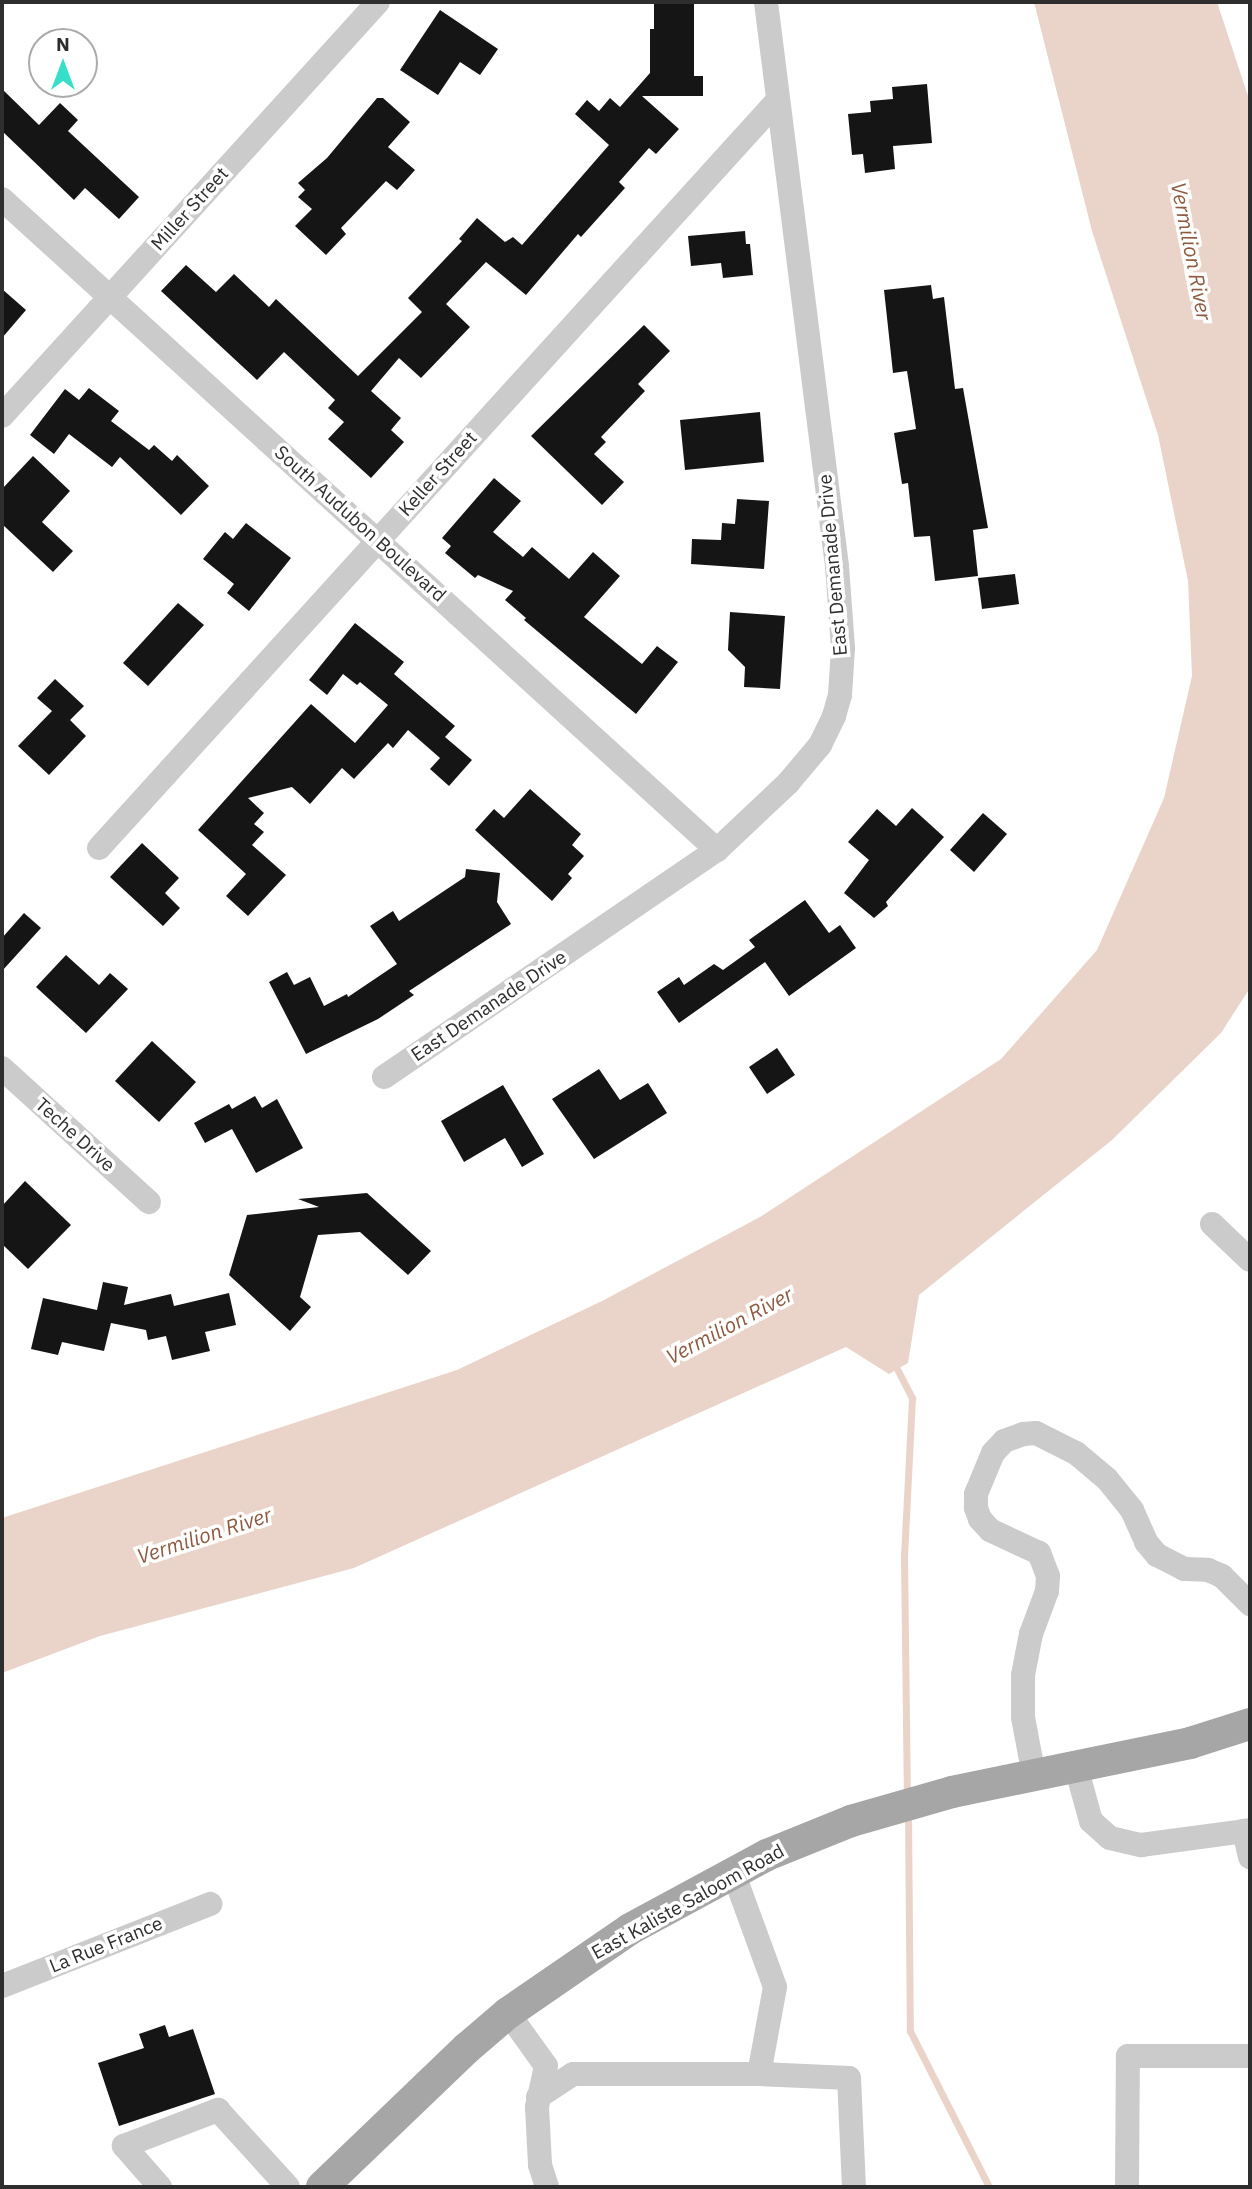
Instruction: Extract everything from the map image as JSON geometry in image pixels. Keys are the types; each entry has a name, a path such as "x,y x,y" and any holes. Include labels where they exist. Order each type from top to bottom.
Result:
{"main road":[{"name":"East Kaliste Saloom Road","path":"322,2187 467,2048 508,2013 630,1929 767,1855 851,1821 951,1792 1190,1743 1250,1724"}],"street":[{"name":"Miller Street","path":"2,416 378,2"},
{"name":"East Demanade Drive","path":"384,1077 718,850 770,803 820,745 834,716 840,695 843,648 837,566 766,2"},
{"name":"Keller Street","path":"99,848 778,100"},
{"name":"South Audubon Boulevard","path":"2,199 718,850"},
{"name":"Teche Drive","path":"2,1068 149,1202"},
{"path":"1212,1224 1250,1260"},
{"path":"1034,1776 1023,1717 1023,1675 1031,1634 1047,1591 1044,1560 1039,1553 990,1530 980,1519 976,1508 976,1494 993,1453 1004,1441 1036,1433 1076,1453 1107,1479 1132,1510 1146,1542 1157,1555 1184,1569 1208,1570 1222,1576 1250,1604"},
{"path":"1076,1767 1091,1821 1110,1838 1141,1845 1247,1831 1250,1857"},
{"path":"733,1872 775,1987 760,2074"},
{"name":"La Rue France","path":"2,1986 210,1904"},
{"path":"508,2013 546,2066 538,2097 540,2165 547,2187"},
{"path":"1127,2187 1128,2056 1250,2056"},
{"path":"538,2097 573,2074 760,2074 849,2078 854,2187"},
{"path":"160,2187 124,2146 218,2110 288,2187"}],"water":[{"name":"Vermilion River","path":"1034,2 1217,2 1250,102 1250,988 1221,1033 1112,1140 919,1295 908,1363 889,1374 846,1347 354,1568 100,1636 2,1673 2,1518 457,1370 602,1301 760,1217 1001,1059 1097,950 1164,798 1192,676 1188,581 1158,435 1092,231"}],"building":[{"path":"654,3 694,3 694,76 703,76 703,96 642,96 679,129 656,154 649,148 619,182 625,188 581,237 578,234 526,295 486,262 446,304 470,327 421,378 399,358 371,391 401,418 391,430 404,442 371,478 328,439 344,422 328,408 335,400 284,352 257,380 161,291 186,265 216,292 234,274 269,307 276,299 358,376 422,312 408,298 462,241 459,239 477,218 505,242 513,237 522,245 609,145 575,114 587,100 599,111 610,98 620,107 650,73 650,29 654,29"},
{"path":"440,10 498,49 480,75 460,62 438,95 400,70"},
{"path":"927,84 932,143 893,146 895,169 865,173 863,154 852,155 848,114 871,112 870,101 893,99 892,87"},
{"path":"2,89 39,125 60,103 78,120 68,131 139,197 119,219 85,188 74,200 2,131"},
{"path":"377,98 383,98 410,122 388,147 415,170 397,190 386,181 341,228 346,234 326,255 295,226 312,209 298,197 305,190 298,183 327,158"},
{"path":"745,231 746,244 750,244 753,275 723,278 721,263 691,266 688,236"},
{"path":"931,285 933,299 944,297 955,389 963,388 988,528 973,530 978,576 935,581 930,536 914,537 908,483 902,484 894,433 916,429 907,371 893,373 884,290"},
{"path":"2,289 26,310 2,338"},
{"path":"644,325 670,351 638,384 645,391 601,437 606,442 594,454 624,482 602,505 531,436"},
{"path":"89,388 119,411 111,421 149,450 154,445 172,461 177,455 209,486 181,515 120,457 112,467 69,434 54,454 30,435 65,389 79,400"},
{"path":"760,412 764,462 685,470 680,420"},
{"path":"33,456 70,491 42,522 73,551 53,572 2,524 2,489"},
{"path":"494,478 521,501 493,532 523,557 532,547 569,579 593,552 620,576 584,617 642,664 657,646 678,662 636,714 524,620 526,618 505,600 513,591 478,575 475,578 445,553 451,546 442,538"},
{"path":"737,499 769,501 764,569 691,564 692,539 721,540 722,523 735,524"},
{"path":"246,523 291,558 249,611 227,593 234,584 203,559 225,532 233,539"},
{"path":"1015,574 1019,604 982,609 978,578"},
{"path":"178,603 204,625 148,686 123,663"},
{"path":"730,612 785,616 780,689 744,687 745,667 728,650"},
{"path":"355,623 404,662 394,674 455,726 445,737 472,760 449,786 430,769 440,758 408,730 393,748 388,743 354,779 342,768 310,804 292,787 248,798 264,813 254,824 264,832 252,845 286,875 248,916 226,896 246,874 198,830 311,704 355,743 388,705 360,682 357,685 343,674 327,695 309,680"},
{"path":"55,679 84,706 70,720 86,736 49,775 18,746 52,711 37,698"},
{"path":"530,789 581,834 572,845 584,856 568,874 572,878 552,901 475,830 494,809 504,818"},
{"path":"912,808 944,837 886,902 888,906 874,918 844,893 869,860 848,842 877,809 896,826"},
{"path":"983,813 1007,834 974,872 950,850"},
{"path":"142,843 179,878 165,893 180,908 163,926 110,877"},
{"path":"466,869 500,873 497,902 511,924 409,991 414,995 378,1019 306,1054 269,982 287,972 294,985 310,977 324,1006 347,994 348,997 397,964 370,926 393,911 399,921 465,877"},
{"path":"805,900 829,933 840,925 856,948 789,996 765,962 679,1023 657,992 679,977 684,985 714,964 723,970 755,947 749,940"},
{"path":"24,913 41,928 2,971 2,938"},
{"path":"66,955 99,985 110,973 128,989 86,1033 36,987"},
{"path":"152,1041 196,1082 159,1122 115,1081"},
{"path":"777,1048 795,1075 767,1094 749,1067"},
{"path":"599,1069 620,1100 648,1083 667,1113 594,1159 552,1099"},
{"path":"503,1085 544,1154 522,1167 505,1138 464,1162 441,1121"},
{"path":"255,1096 262,1108 277,1099 303,1148 256,1173 232,1129 205,1143 194,1123 229,1104 232,1109"},
{"path":"25,1181 71,1225 28,1269 2,1244 2,1206"},
{"path":"367,1193 431,1251 408,1275 360,1232 318,1235 300,1297 311,1307 290,1331 229,1275 247,1215 319,1207 298,1199"},
{"path":"103,1282 128,1287 124,1305 171,1294 174,1306 229,1293 236,1325 205,1332 210,1351 172,1360 166,1336 148,1340 146,1330 111,1323 104,1351 62,1342 58,1355 31,1349 43,1298 97,1310"},
{"path":"165,2025 169,2037 193,2029 215,2094 119,2126 98,2063 144,2048 139,2034"}],"waterway":[{"path":"893,1361 912,1398 904,1557 907,1796"},
{"path":"908,1815 910,2031 989,2187"}]}
